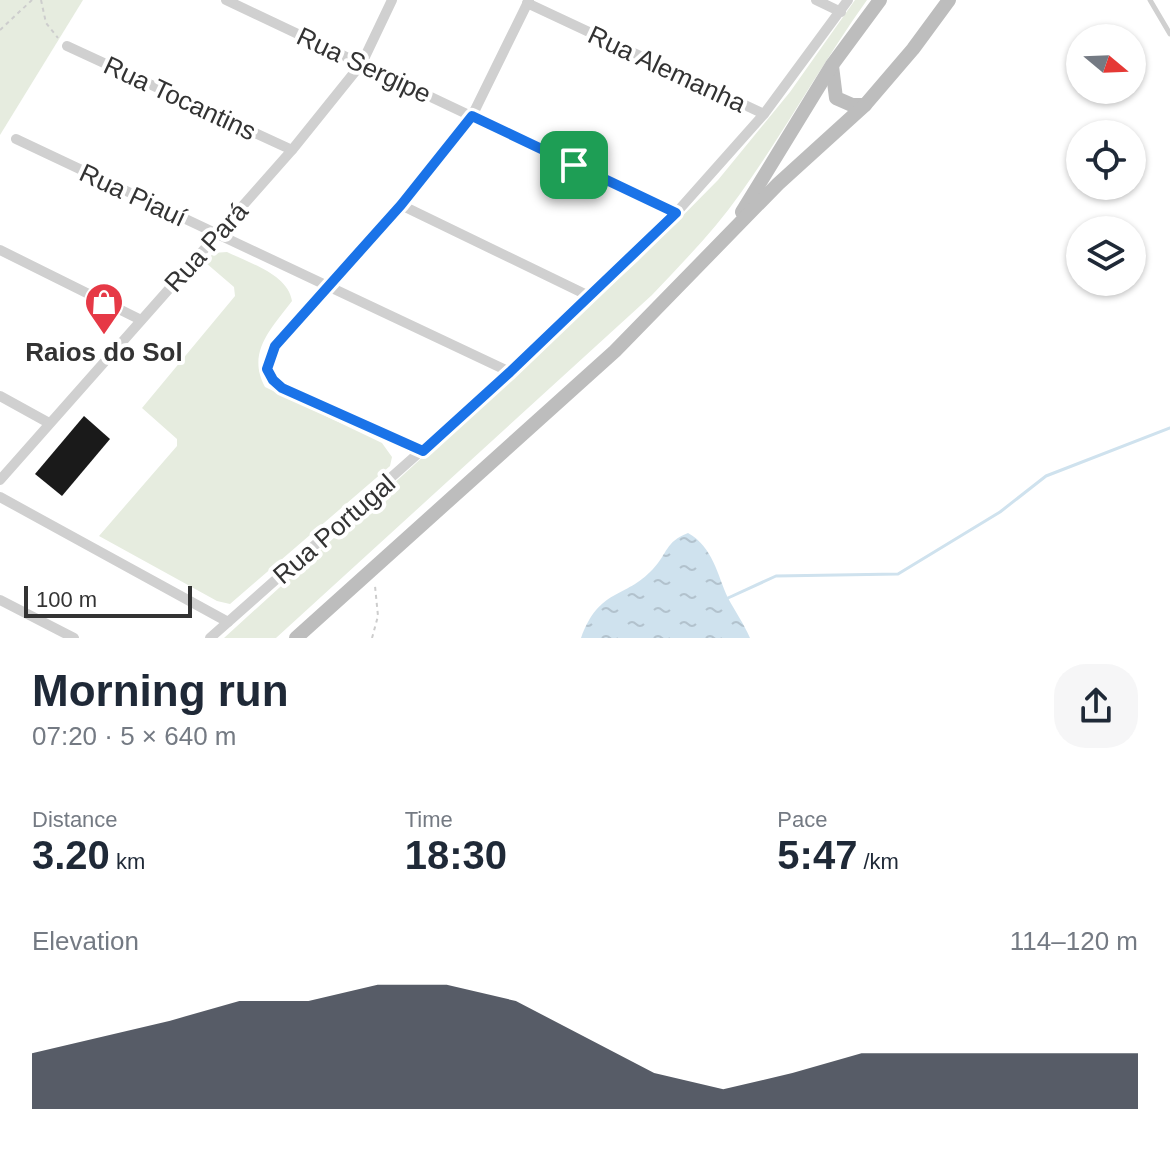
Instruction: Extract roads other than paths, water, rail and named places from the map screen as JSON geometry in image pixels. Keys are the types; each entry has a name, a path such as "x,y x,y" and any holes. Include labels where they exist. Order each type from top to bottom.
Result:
{"main road":[{"path":"730,233 832,65 880,0"},
{"path":"296,638 615,351 730,233 865,105 913,49 949,0"},
{"path":"832,65 836,98 852,105 865,105"}],"street":[{"name":"Rua Sergipe","path":"226,0 676,213"},
{"name":"Rua Pará","path":"0,480 292,150 362,63 392,0"},
{"path":"816,0 841,12"},
{"name":"Rua Portugal","path":"210,638 510,372 676,213 764,114 848,0"},
{"path":"423,451 282,388 267,369 275,346 401,205 472,116 528,2"},
{"name":"Rua Alemanha","path":"528,2 764,114"},
{"name":"Rua Tocantins","path":"67,46 292,150"},
{"name":"Rua Piauí","path":"16,139 510,372"},
{"path":"401,205 589,296"},
{"path":"0,250 141,320"},
{"path":"0,396 49,423"},
{"path":"0,497 228,622"},
{"path":"0,600 74,638"}],"lane":[{"path":"1150,0 1170,34"}],"water":[{"path":"688,533 709,553 728,598 750,638 581,638 588,622 604,602 642,579 671,544"}],"waterway":[{"path":"728,598 776,576 898,574 1000,512 1046,476 1170,428"}],"place":[{"name":"Raios do Sol","path":"104,336"}]}
